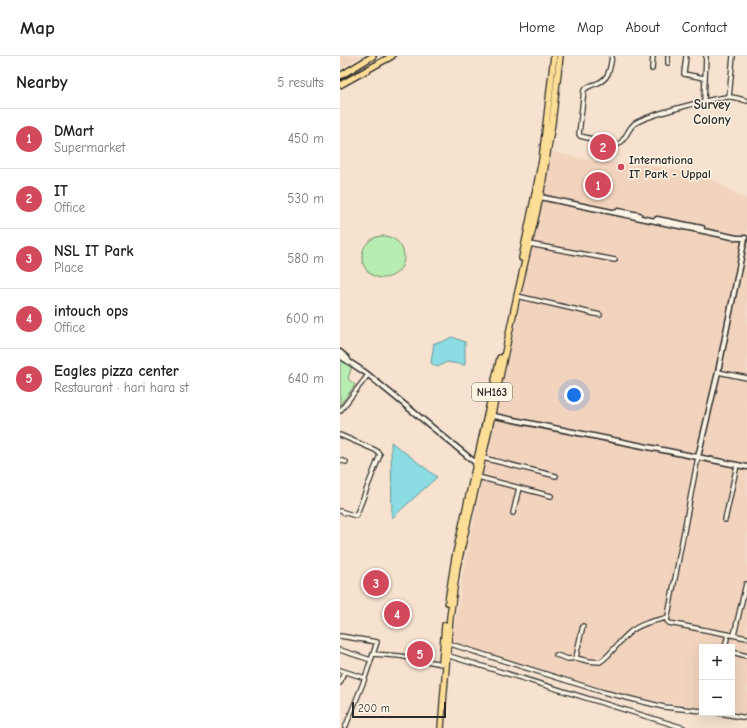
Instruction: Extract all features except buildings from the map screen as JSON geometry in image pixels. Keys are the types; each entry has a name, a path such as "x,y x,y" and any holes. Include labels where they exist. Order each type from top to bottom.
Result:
{"highway":[{"name":"NH163","path":"438,728 442,664 455,558 479,464 542,160 554,56"},
{"name":"NH163","path":"441,728 448,613 478,477 479,464 482,458 489,415 540,196 551,130 560,56"}],"main road":[{"path":"340,76 373,56"},
{"path":"342,84 392,56"}],"street":[{"path":"612,56 608,76 601,82 588,86 584,90 580,136 617,145 622,142 626,133 634,124 645,118 704,101 729,97 747,101"},
{"path":"652,70 653,56"},
{"path":"668,56 668,63"},
{"path":"686,56 684,74 704,78"},
{"path":"704,101 706,56"},
{"path":"729,97 733,56"},
{"path":"540,196 737,238 746,238 718,372 698,457 666,621 669,623 747,638"},
{"path":"529,244 615,260"},
{"path":"516,296 600,314"},
{"path":"340,352 349,362"},
{"path":"340,356 368,375 479,464"},
{"path":"718,372 747,378"},
{"path":"340,411 368,375"},
{"path":"489,415 747,467"},
{"path":"340,435 375,450 380,455 356,516 340,511"},
{"path":"482,458 556,476"},
{"path":"340,460 346,462"},
{"path":"725,520 737,465"},
{"path":"478,477 551,496"},
{"path":"513,513 520,488"},
{"path":"734,635 746,584"},
{"path":"556,655 568,659 576,658 601,662 634,629 643,624 666,618"},
{"path":"576,658 583,626"},
{"path":"726,644 728,634"},
{"path":"340,636 376,641 377,643 345,728"},
{"path":"447,644 604,692 664,707 699,711"},
{"path":"340,650 371,660"},
{"path":"735,653 747,656"},
{"path":"373,654 400,656 442,664"},
{"path":"446,655 684,728"},
{"path":"340,683 342,671 365,678"},
{"path":"735,716 747,718"}],"shaded area":[{"path":"340,56 361,56 341,68"},
{"path":"553,152 599,162 643,164 709,177 741,197 747,199 747,716 735,714 735,644 699,644 699,708 646,699 604,689 452,642 465,561"}],"green space":[{"path":"379,236 387,236 395,239 401,245 404,257 401,269 395,275 387,278 379,278 371,275 365,269 362,261 362,253 365,245 371,239"},
{"path":"340,356 352,365 348,379 355,385 340,405"}],"water":[{"path":"452,337 465,342 465,365 447,362 437,367 431,363 434,343 442,342"},
{"path":"391,442 437,477 392,518"}],"railway":[{"path":"340,81 385,56"}],"place":[{"name":"IT","path":"603,147"},
{"name":"Internationa IT Park - Uppal","path":"621,167"},
{"name":"DMart","path":"598,185"},
{"name":"NSL IT Park","path":"376,583"},
{"name":"intouch ops","path":"397,614"},
{"name":"Eagles pizza center","path":"420,654"}],"district":[{"name":"Survey Colony","path":"712,112"}]}
